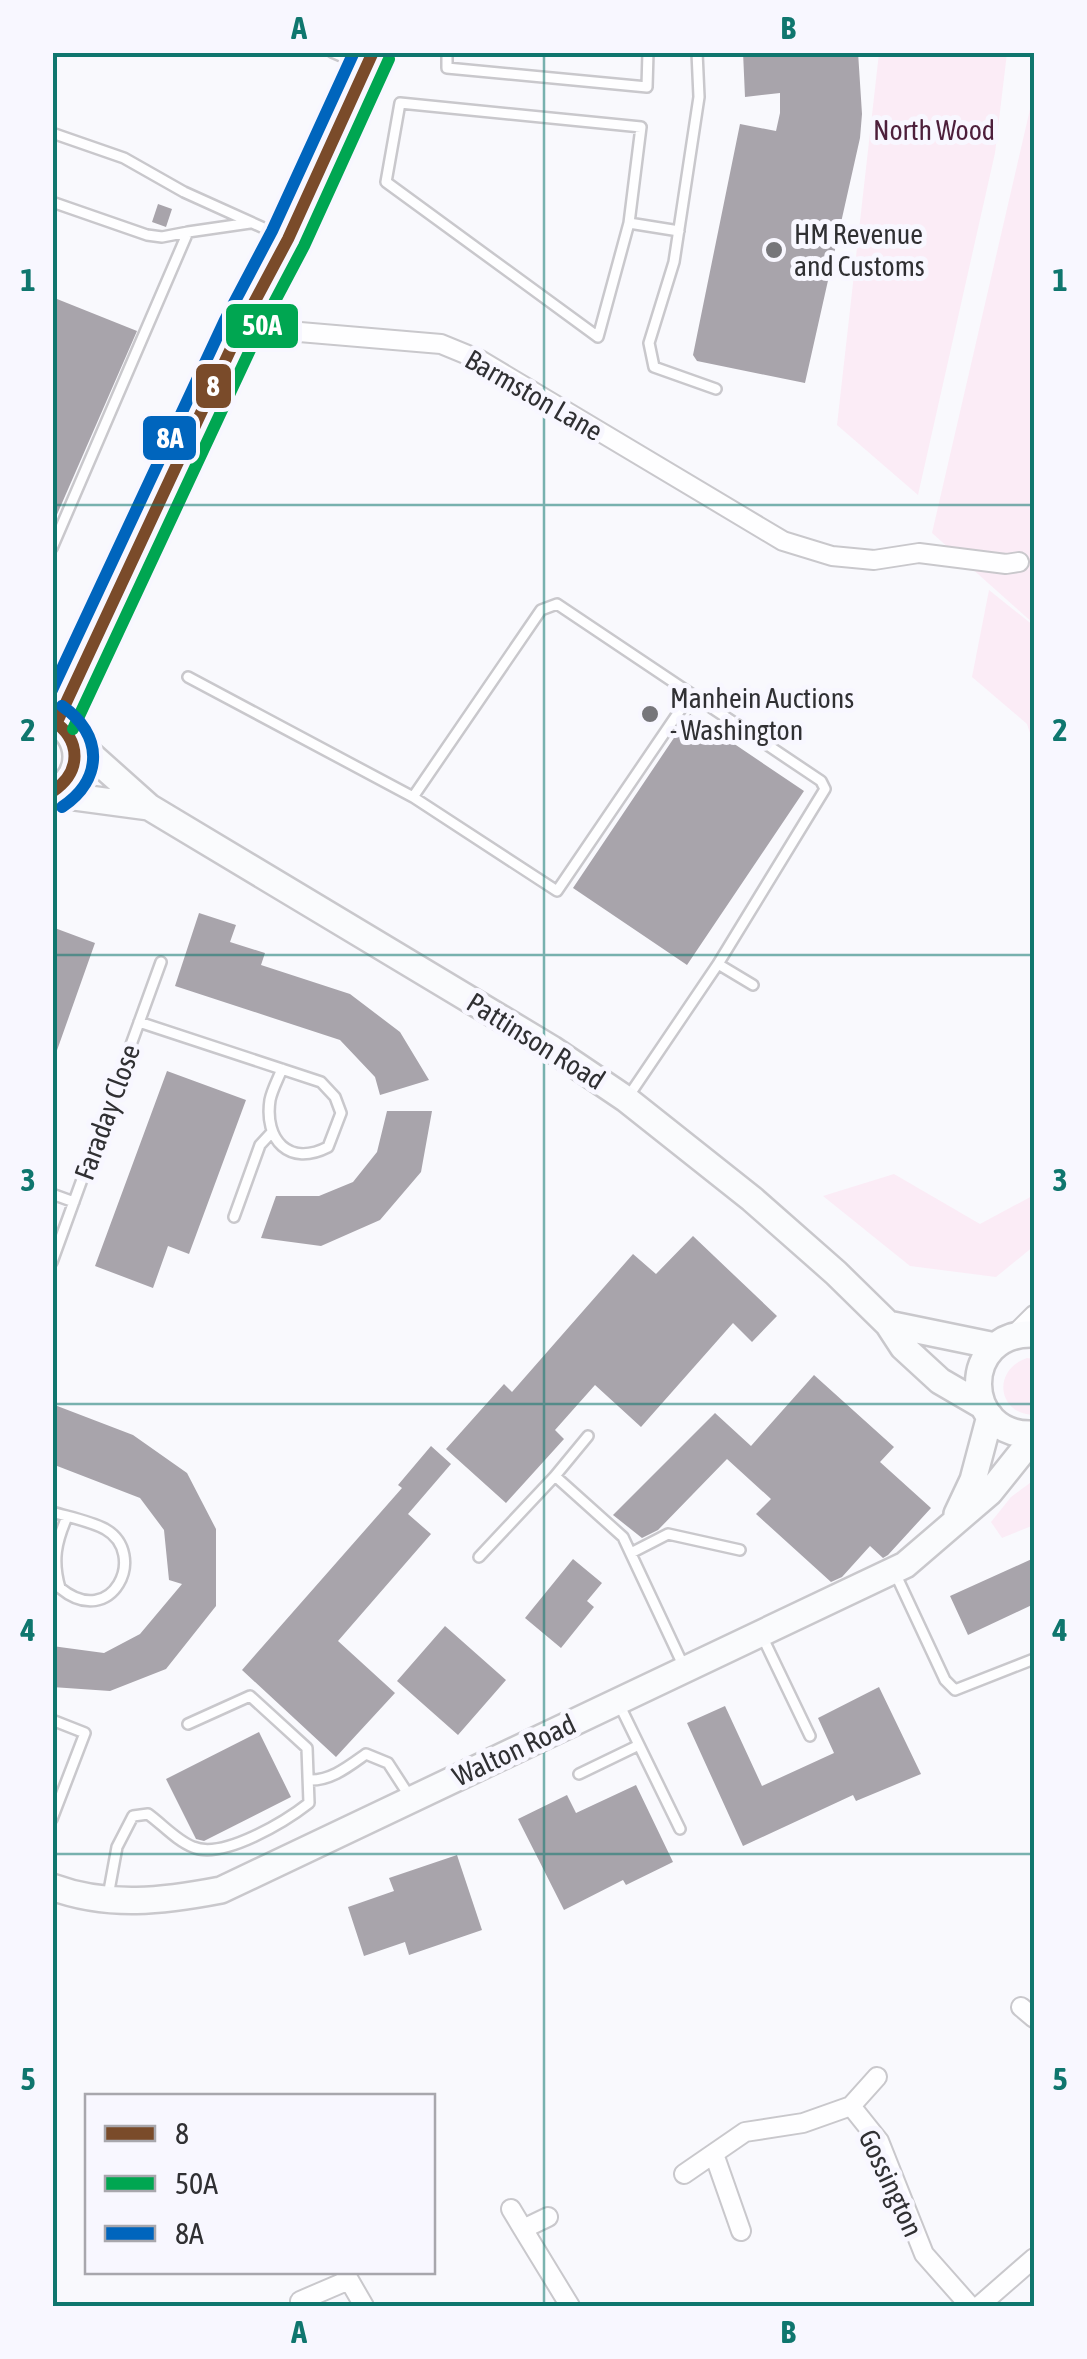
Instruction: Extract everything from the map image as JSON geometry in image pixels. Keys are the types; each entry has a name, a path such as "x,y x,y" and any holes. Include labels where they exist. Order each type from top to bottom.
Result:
{"street":[{"path":"52,793 74,772 78,756 61,727 240,328 288,239 370,60"},
{"name":"Barmston Lane","path":"240,328 440,344 480,360 783,541 832,556 874,560 919,554 1006,564 1019,562"},
{"name":"Pattinson Road","path":"61,727 149,806 552,1049 626,1099 752,1199 888,1324 903,1347 940,1381 1011,1431 1034,1435"},
{"name":"Pattinson Road","path":"52,793 149,806"},
{"path":"888,1324 1015,1338 1034,1315"},
{"name":"Walton Road","path":"952,1523 973,1480 986,1411 978,1390 979,1374 985,1358 1015,1338"},
{"name":"Walton Road","path":"52,1887 127,1902 171,1900 221,1890 905,1565 990,1492 1034,1435"},
{"name":"Gossington","path":"684,2174 745,2132 804,2123 851,2106 877,2077"},
{"name":"Gossington","path":"851,2106 878,2141 924,2254 970,2306"},
{"path":"714,2154 741,2231"},
{"path":"511,2210 570,2306"},
{"path":"523,2228 548,2217"},
{"path":"979,2306 1034,2258"},
{"path":"300,2302 347,2276 364,2306"}],"lane":[{"path":"332,52 370,60"},
{"path":"446,52 447,68 647,87 648,52"},
{"path":"698,52 699,97 674,262 649,343 654,367 716,390"},
{"path":"400,104 641,128 630,223 598,336 386,182 400,104"},
{"path":"52,133 124,158 184,192 288,239"},
{"path":"52,202 162,237 250,223"},
{"path":"630,223 679,231"},
{"path":"52,548 188,232"},
{"path":"413,798 540,610 557,604 822,781 825,790 718,964 626,1099"},
{"path":"188,677 413,798 557,890 692,694"},
{"name":"Faraday Close","path":"52,1262 161,962"},
{"path":"718,964 752,985"},
{"name":"Faraday Close","path":"139,1022 322,1082 335,1098 340,1114 328,1147 316,1154 299,1155 286,1150 272,1132"},
{"path":"234,1217 260,1145 272,1132 270,1098 282,1070"},
{"name":"Faraday Close","path":"52,1194 74,1202"},
{"path":"479,1557 588,1436"},
{"path":"555,1476 623,1537 686,1669"},
{"path":"52,1512 67,1516 106,1530 120,1544 126,1560 121,1578 112,1594 100,1601 84,1602 60,1588 56,1545 67,1516"},
{"path":"631,1553 668,1534 740,1550"},
{"path":"894,1570 945,1680 955,1690 1034,1659"},
{"path":"760,1634 810,1736"},
{"path":"108,1899 117,1848 133,1816 148,1814 194,1848 221,1848 288,1819 309,1803 307,1748 250,1696 188,1724"},
{"path":"618,1701 680,1830"},
{"path":"52,1720 85,1733 52,1820"},
{"path":"580,1774 639,1745"},
{"path":"309,1780 340,1772 366,1754 388,1763 412,1799"}],"green space":[{"name":"North Wood","path":"879,53 1007,53 995,153 918,495 837,425"},
{"path":"1034,92 1034,624 932,533"},
{"path":"989,590 1034,626 1034,745 1027,724 972,677"},
{"path":"894,1174 980,1224 1034,1195 1034,1246 996,1277 910,1266 823,1196"},
{"path":"1027,1358 1034,1359 1034,1415 1012,1407 1004,1391 1008,1372"},
{"path":"1034,1480 1034,1525 1002,1538 991,1522 1011,1497"}],"building":[{"name":"HM Revenue and Customs","path":"743,52 858,52 860,138 805,383 697,361 693,355 740,124 776,131 780,113 780,93 745,97"},
{"path":"158,204 172,209 166,227 152,222"},
{"path":"52,297 137,331 52,526"},
{"name":"Manhein Auctions - Washington","path":"690,714 804,791 687,965 573,888"},
{"path":"199,913 236,925 230,942 265,953 261,965 350,994 400,1032 429,1080 380,1095 375,1077 340,1040 175,986"},
{"path":"52,927 95,943 55,1056 52,1056"},
{"path":"167,1071 246,1100 189,1254 168,1246 153,1288 95,1266"},
{"path":"387,1111 432,1111 421,1172 380,1220 321,1246 261,1238 276,1196 319,1196 353,1182 377,1152"},
{"path":"693,1236 777,1316 752,1342 733,1323 641,1427 595,1385 555,1430 564,1439 506,1503 446,1449 504,1384 512,1392 633,1254 656,1274"},
{"path":"814,1375 894,1447 880,1462 931,1508 888,1555 883,1558 870,1546 842,1577 831,1582 756,1514 771,1499 727,1459 658,1530 642,1538 613,1515 715,1413 751,1446"},
{"path":"52,1404 133,1435 187,1473 216,1529 216,1606 166,1669 110,1691 52,1687 52,1646 104,1653 140,1634 182,1584 169,1580 164,1530 140,1498 52,1464"},
{"path":"431,1446 451,1464 408,1514 431,1534 338,1641 395,1693 336,1757 242,1670 402,1488 398,1485"},
{"path":"1034,1558 1034,1604 968,1635 950,1596"},
{"path":"573,1559 602,1583 587,1601 594,1607 561,1648 525,1618"},
{"path":"445,1626 506,1680 458,1735 397,1681"},
{"path":"879,1687 921,1774 856,1801 853,1795 743,1846 687,1723 725,1706 762,1786 834,1753 818,1718"},
{"path":"259,1732 291,1797 204,1841 196,1839 166,1779"},
{"path":"636,1785 673,1862 626,1885 623,1880 564,1910 518,1819 567,1795 576,1813"},
{"path":"457,1855 482,1930 409,1955 405,1942 364,1956 348,1907 394,1891 389,1878"}],"transit line":[{"name":"8A","path":"52,690 354,52"},
{"name":"8","path":"57,722 373,52"},
{"name":"50A","path":"73,729 389,59"},
{"name":"8A","path":"62,706 85,730 93,756 85,783 62,807"},
{"name":"8","path":"52,720 69,737 74,756 69,775 52,792"}],"place":[{"name":"HM Revenue and Customs","path":"774,250"},
{"name":"Manhein Auctions - Washington","path":"650,714"}]}
